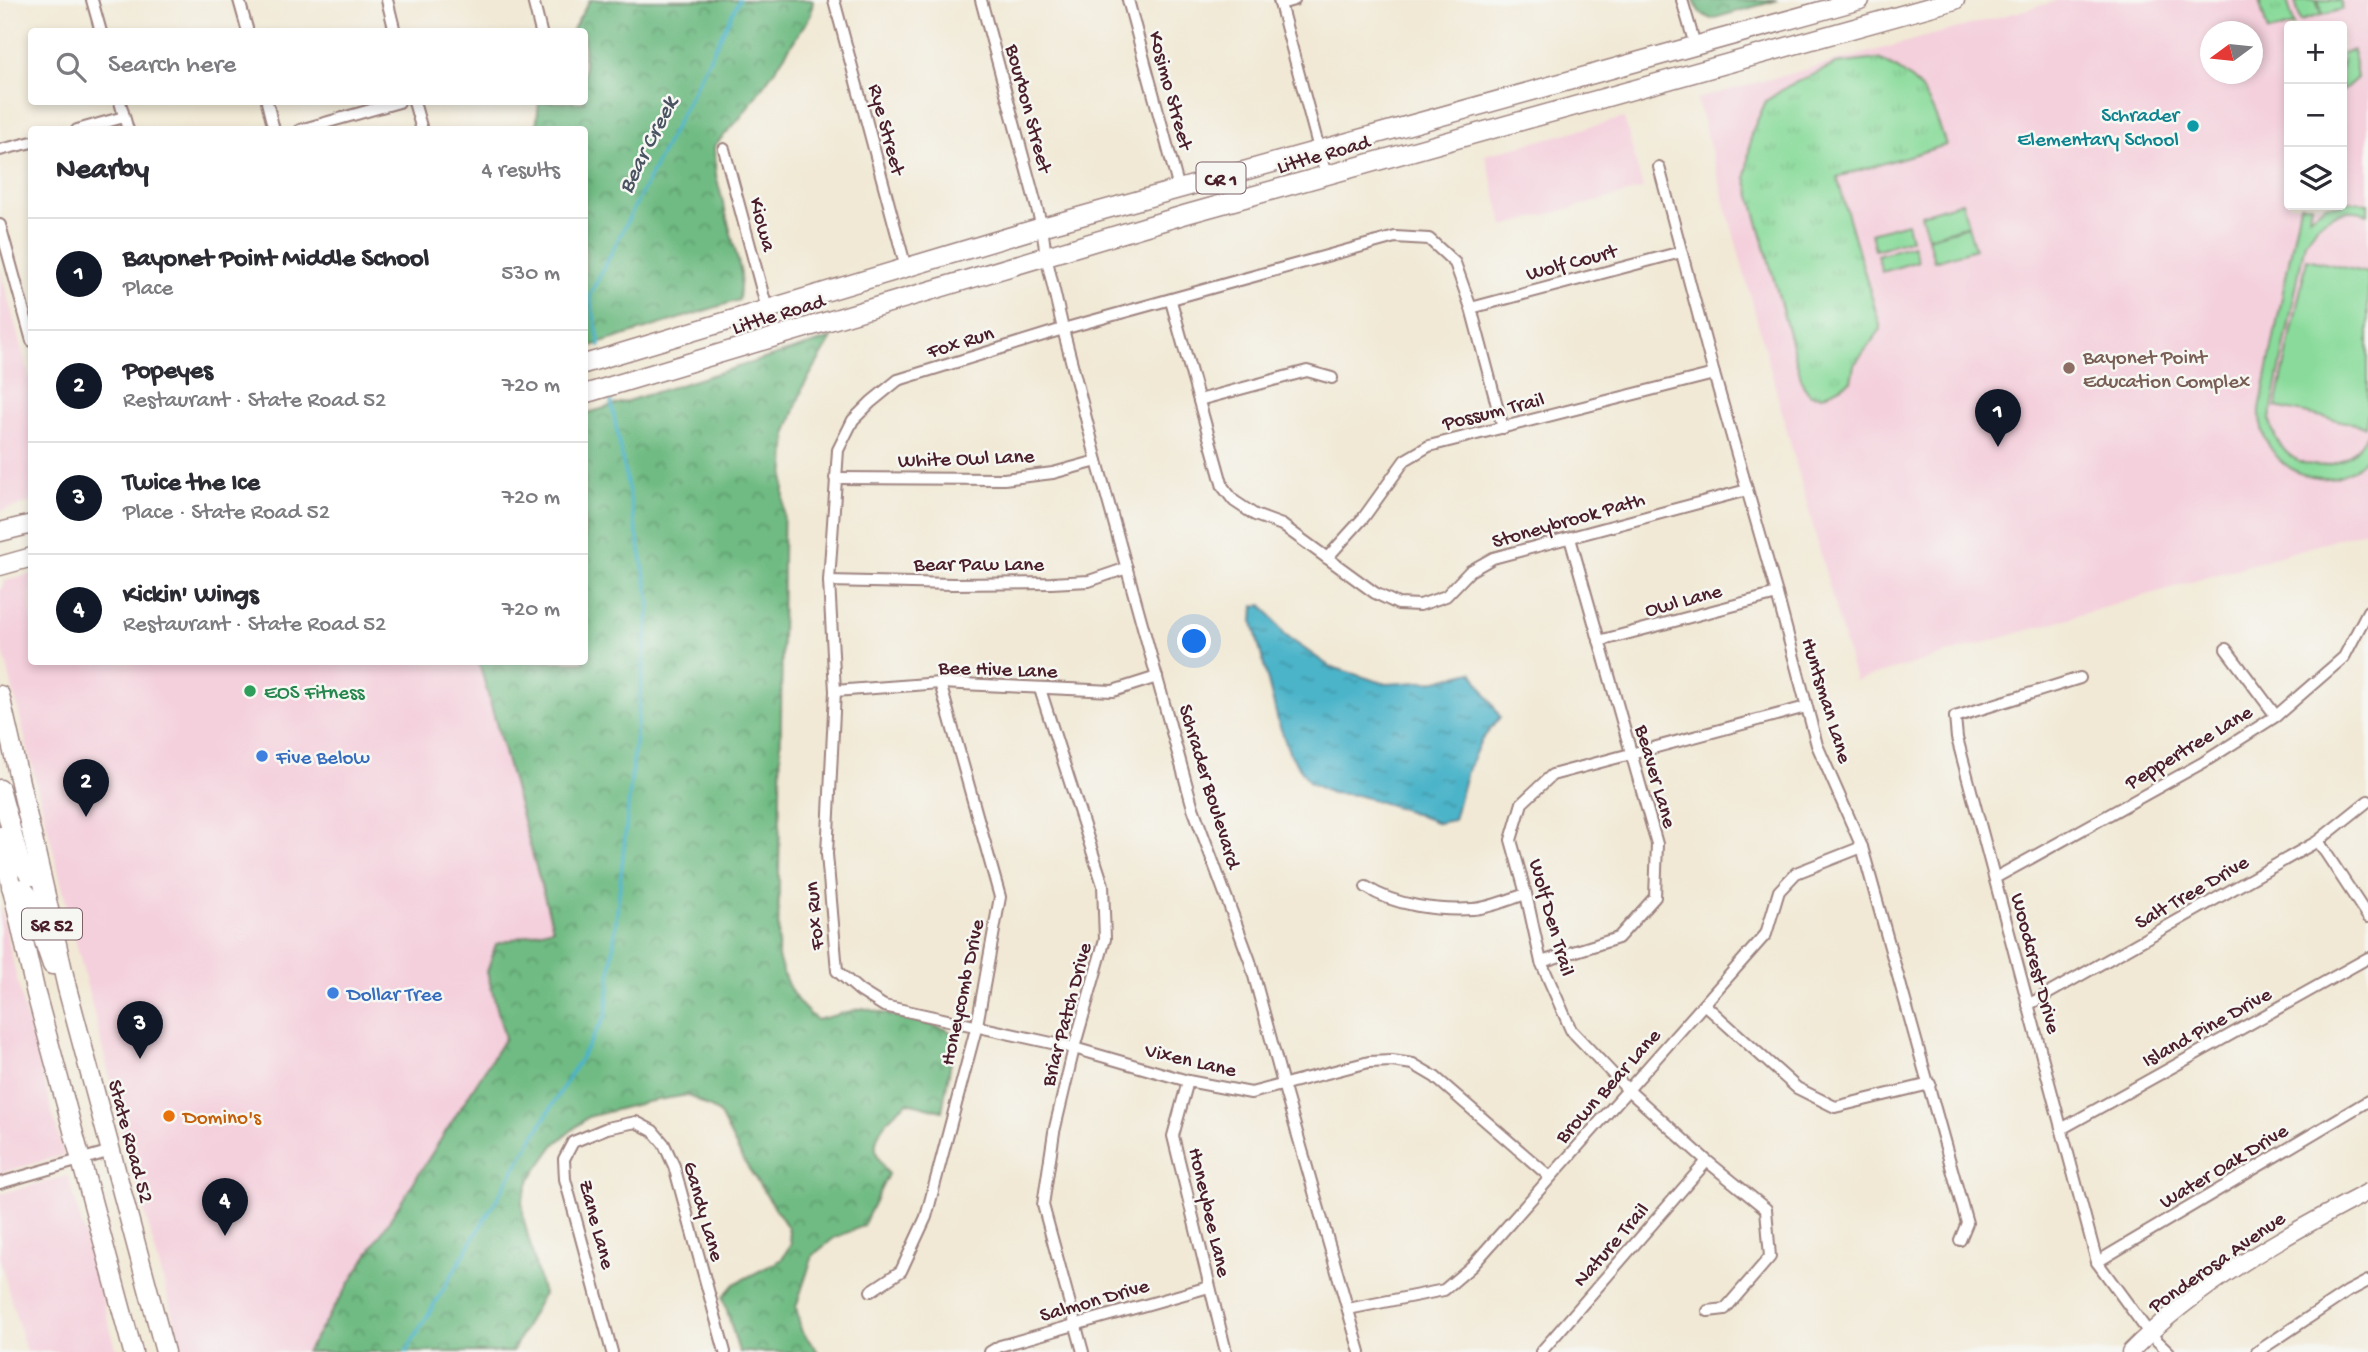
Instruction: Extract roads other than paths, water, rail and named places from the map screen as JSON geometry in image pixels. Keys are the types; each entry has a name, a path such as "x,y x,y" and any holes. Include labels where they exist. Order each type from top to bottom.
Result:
{"main road":[{"name":"Little Road","path":"588,363 1042,227 1860,0"},
{"name":"Little Road","path":"588,393 1326,175 1955,0"},
{"path":"0,532 28,525"},
{"path":"0,566 28,558"},
{"name":"State Road 52","path":"0,695 65,981 165,1352"},
{"path":"0,789 20,862 30,876 41,876"},
{"name":"SR 52","path":"0,836 36,994 133,1352"},
{"path":"11,887 23,888 28,895 47,956 55,971 65,981"}],"street":[{"path":"92,0 100,28"},
{"path":"239,0 247,28"},
{"path":"387,0 394,28"},
{"path":"533,0 540,28"},
{"name":"Rye Street","path":"834,0 906,268"},
{"name":"Bourbon Street","path":"981,0 1042,227"},
{"name":"Kosimo Street","path":"1128,0 1179,190"},
{"path":"1294,0 1279,2 1326,175"},
{"path":"1682,0 1695,45"},
{"path":"121,105 127,126"},
{"path":"268,105 273,126"},
{"path":"314,126 389,105"},
{"path":"415,105 421,126"},
{"path":"91,126 124,117"},
{"path":"0,150 28,143"},
{"name":"Kiowa","path":"724,149 767,309"},
{"name":"Huntsman Lane","path":"1659,167 1817,745 1862,847 1930,1084 1967,1223 1960,1240"},
{"path":"0,225 28,326"},
{"name":"Schrader Boulevard","path":"1042,227 1063,329 1097,461 1193,808 1250,961 1360,1352"},
{"name":"Fox Run","path":"838,971 827,854 835,691 829,581 838,450 853,420 871,402 898,380 1063,329 1395,237 1429,239 1455,263 1471,308 1503,428"},
{"name":"Wolf Court","path":"1471,308 1681,252"},
{"name":"Stoneybrook Path","path":"1171,301 1223,488 1234,501 1255,516 1282,525 1375,593 1398,604 1420,605 1446,596 1470,571 1493,558 1747,490"},
{"path":"1199,400 1307,371 1332,378"},
{"name":"Possum Trail","path":"1327,558 1364,517 1405,460 1429,446 1714,374"},
{"name":"White Owl Lane","path":"835,478 1004,480 1053,473 1097,461"},
{"name":"Beaver Lane","path":"1541,962 1618,939 1655,897 1657,844 1570,538"},
{"name":"Bear Paw Lane","path":"829,581 1051,583 1089,581 1127,568"},
{"name":"Owl Lane","path":"1599,641 1777,594"},
{"name":"Peppertree Lane","path":"1995,877 2204,762 2276,716 2344,657 2368,611"},
{"path":"2226,649 2276,716"},
{"name":"Bee Hive Lane","path":"835,691 940,683 1113,691 1157,677"},
{"name":"Woodcrest Drive","path":"2080,678 1955,717 1956,738 2097,1262 2149,1333 2169,1352"},
{"name":"Honeycomb Drive","path":"871,1291 901,1271 926,1217 977,1025 1000,897 940,683"},
{"name":"Briar Patch Drive","path":"1040,689 1103,885 1105,939 1074,1048 1054,1132 1043,1205 1083,1352"},
{"name":"Wolf Den Trail","path":"1708,1311 1725,1309 1770,1257 1766,1209 1707,1161 1628,1090 1571,1030 1541,962 1511,840 1522,803 1552,775 1806,707"},
{"name":"Salt Tree Drive","path":"2028,1006 2318,841 2368,801"},
{"path":"2318,841 2368,917"},
{"name":"Brown Bear Lane","path":"1348,1309 1444,1290 1472,1266 1766,934 1779,891 1796,873 1862,847"},
{"path":"1366,887 1382,898 1430,907 1475,909 1526,894"},
{"name":"Island Pine Drive","path":"2063,1128 2368,958"},
{"name":"Vixen Lane","path":"838,971 860,991 884,1006 977,1025 1074,1048 1188,1081 1251,1093 1369,1062 1413,1064 1435,1077 1550,1177"},
{"path":"1705,1005 1797,1088 1835,1107 1930,1084"},
{"name":"Honeybee Lane","path":"1188,1081 1173,1136 1226,1352"},
{"name":"Water Oak Drive","path":"2097,1262 2368,1101"},
{"name":"Gandy Lane","path":"607,1128 636,1122 653,1130 664,1144 674,1166 726,1352"},
{"name":"Zane Lane","path":"607,1128 573,1142 564,1159 565,1179 612,1352"},
{"path":"0,1183 111,1151"},
{"name":"Nature Trail","path":"1541,1352 1707,1161"},
{"name":"Ponderosa Avenue","path":"2130,1352 2149,1333 2281,1237 2368,1192"},
{"path":"2257,1352 2368,1281"},
{"name":"Salmon Drive","path":"990,1352 1000,1346 1209,1287"}],"water":[{"path":"1263,605 1285,635 1329,666 1386,684 1437,681 1472,672 1500,717 1480,742 1466,774 1454,820 1438,823 1357,795 1331,793 1310,783 1289,752 1278,721 1253,622 1254,606"}],"waterway":[{"name":"Bear Creek","path":"600,346 590,295 739,0"},
{"path":"406,1352 606,1015 650,602 611,401"}],"place":[{"name":"Schrader Elementary School","path":"2193,126"},
{"name":"Bayonet Point Education Complex","path":"2069,368"},
{"name":"Bayonet Point Middle School","path":"1998,447"},
{"name":"EOS Fitness","path":"250,691"},
{"name":"Five Below","path":"262,756"},
{"name":"Popeyes","path":"86,817"},
{"name":"Dollar Tree","path":"333,993"},
{"name":"Twice the Ice","path":"140,1059"},
{"name":"Domino's","path":"169,1116"},
{"name":"Kickin' Wings","path":"225,1236"}]}
